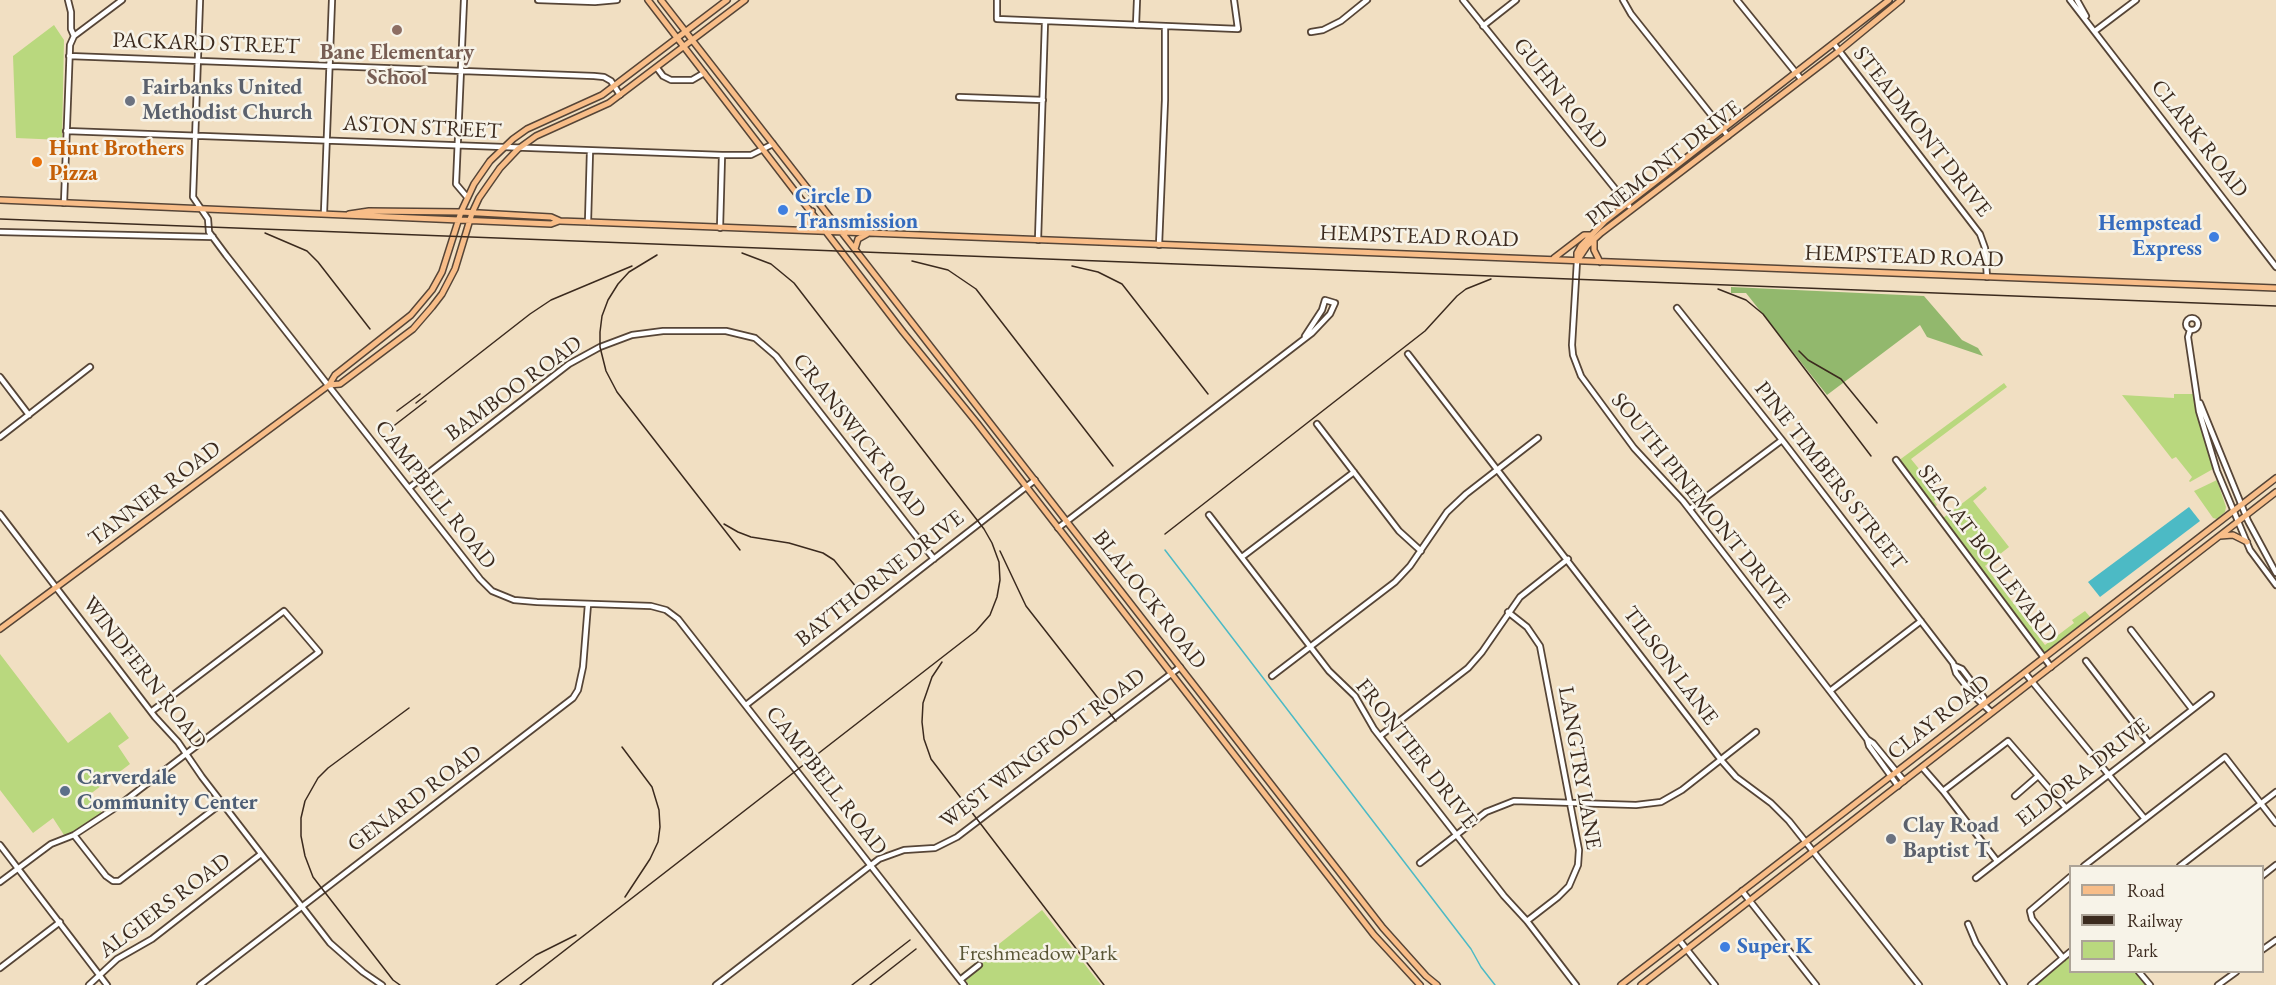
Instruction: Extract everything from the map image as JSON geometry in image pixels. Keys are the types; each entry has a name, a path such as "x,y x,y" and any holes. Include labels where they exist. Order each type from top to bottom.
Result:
{"main road":[{"name":"BLALOCK ROAD","path":"648,0 812,211 877,299 977,423 1293,831 1374,934 1418,984"},
{"name":"BLALOCK ROAD","path":"661,0 1344,879 1383,928 1437,985"},
{"path":"329,385 335,375 411,315 432,290 442,272 467,197 490,161 503,148 527,129 591,101 615,86 727,0"},
{"path":"329,385 340,384 413,329 442,294 458,261 472,213 500,168 518,149 536,136 595,111 620,95 745,0"},
{"name":"PINEMONT DRIVE","path":"1577,261 1592,237 1724,129 1889,0"},
{"name":"PINEMONT DRIVE","path":"1630,206 1728,136 1901,0"},
{"path":"704,73 710,72 721,78"},
{"path":"561,113 566,123"},
{"name":"HEMPSTEAD ROAD","path":"0,201 324,213 369,210 469,220 550,217 560,221 720,228 2276,288"},
{"path":"799,230 808,222 812,211"},
{"name":"HEMPSTEAD ROAD","path":"391,214 461,212 529,219"},
{"path":"855,249 858,239 868,233"},
{"path":"1552,259 1584,235 1592,237 1594,250 1600,262"},
{"path":"877,299 887,292"},
{"path":"383,339 389,347"},
{"path":"926,361 935,354"},
{"name":"TANNER ROAD","path":"0,629 329,385"},
{"path":"977,423 986,416"},
{"name":"CLAY ROAD","path":"1621,985 2276,478"},
{"name":"CLAY ROAD","path":"1641,985 2276,492"},
{"path":"2218,537 2234,535 2247,542"},
{"path":"2172,559 2179,567"},
{"path":"1112,598 1121,591"},
{"path":"2098,616 2105,625"},
{"path":"1210,724 1220,717"},
{"path":"1252,777 1261,771"},
{"path":"1293,831 1302,824"},
{"path":"1336,885 1344,879"},
{"path":"1374,934 1383,928"},
{"path":"1418,984 1426,976"}],"street":[{"path":"68,0 71,29 74,36"},
{"path":"64,203 70,45 74,36 122,0"},
{"name":"CAMPBELL ROAD","path":"200,0 193,197 208,219 209,232 475,574 492,591 514,600 651,606 666,610 682,623 795,771 964,985"},
{"path":"324,213 332,0"},
{"path":"464,0 456,184 467,197"},
{"path":"538,0 603,2 617,0"},
{"path":"997,0 997,19 1238,29 1234,0"},
{"path":"1136,25 1137,0"},
{"path":"1311,32 1323,30 1341,21 1367,0"},
{"name":"GUHN ROAD","path":"1463,0 1630,206"},
{"path":"1483,26 1516,0"},
{"path":"1623,0 1631,14 1728,136"},
{"path":"1737,0 1801,80"},
{"name":"CLARK ROAD","path":"2070,0 2276,267"},
{"name":"CLARK ROAD","path":"2077,0 2095,32"},
{"path":"2095,32 2136,0"},
{"path":"1038,240 1045,22"},
{"path":"1159,244 1165,100 1165,26"},
{"name":"STEADMONT DRIVE","path":"1834,44 1980,234 1985,248 1987,277"},
{"name":"PACKARD STREET","path":"69,56 594,76 604,77 615,86"},
{"path":"657,68 663,76 671,80 692,80 704,73"},
{"path":"615,86 620,95"},
{"path":"959,97 1043,100"},
{"name":"ASTON STREET","path":"66,131 722,155 751,155 764,151"},
{"path":"764,151 773,144"},
{"path":"588,222 590,151"},
{"path":"720,228 722,155"},
{"path":"0,232 213,237"},
{"name":"SOUTH PINEMONT DRIVE","path":"1577,261 1572,345 1573,355 1581,376 1635,448 1669,483 1690,509 1867,739 1904,781"},
{"path":"1058,528 1321,325 1335,303 1324,300 1322,310 1305,336"},
{"name":"PINE TIMBERS STREET","path":"1677,308 1782,440 1955,666 1962,669 1976,686 1984,698 1984,704 1991,712"},
{"path":"2190,330 2188,337 2198,398 2210,449 2247,542 2261,566 2276,585"},
{"name":"BAMBOO ROAD","path":"409,488 569,364 600,347 632,335 663,331 726,331 754,338"},
{"name":"CRANSWICK ROAD","path":"754,338 776,356 934,559"},
{"name":"TILSON LANE","path":"1408,354 1721,760 1736,777 1789,820 1919,985"},
{"path":"0,437 90,367"},
{"path":"0,377 29,415"},
{"path":"2198,398 2258,544 2276,573"},
{"path":"1317,424 1403,536 1421,551"},
{"path":"1272,676 1395,582 1421,551 1447,512 1538,438"},
{"path":"1690,509 1782,440"},
{"path":"2210,449 2219,446"},
{"name":"SEACAT BOULEVARD","path":"1896,460 2051,667"},
{"path":"1242,557 1354,472"},
{"name":"BAYTHORNE DRIVE","path":"746,705 1035,480"},
{"name":"WINDFERN ROAD","path":"0,514 187,753 222,803 301,906 340,953 382,985"},
{"name":"FRONTIER DRIVE","path":"1209,515 1329,672 1355,696 1380,736 1576,985"},
{"path":"1380,736 1468,668 1482,652 1508,612 1528,590 1568,559"},
{"path":"2261,566 2269,561"},
{"name":"GENARD ROAD","path":"200,985 573,698 578,690 583,667 588,604"},
{"path":"0,882 51,844 74,835 118,806 319,652 284,611 152,711"},
{"name":"LANGTRY LANE","path":"1508,612 1527,627 1540,646 1579,850 1576,872 1565,891 1527,921"},
{"path":"1830,691 1921,621"},
{"path":"2131,630 2192,710"},
{"path":"2086,661 2149,744"},
{"name":"WEST WINGFOOT ROAD","path":"716,985 884,856 896,852 936,848 951,841 1180,666"},
{"path":"2025,673 2145,819"},
{"name":"ELDORA DRIVE","path":"1976,878 2211,695"},
{"path":"1420,862 1494,807 1514,801 1654,804 1673,796 1756,732"},
{"name":"SOUTH PINEMONT DRIVE","path":"1867,739 1869,746 1898,786"},
{"path":"1943,791 2008,741 2066,808"},
{"path":"2087,865 2224,757 2276,823"},
{"path":"1922,767 1997,861"},
{"path":"2016,796 2038,776"},
{"path":"2182,865 2276,792"},
{"path":"74,835 106,876 113,881 123,879 222,803"},
{"path":"0,845 107,985"},
{"name":"ALGIERS ROAD","path":"89,985 117,959 152,939 261,854"},
{"path":"2264,874 2276,865"},
{"path":"2063,958 2032,919 2031,913 2033,907 2069,878"},
{"path":"1742,891 1816,985"},
{"path":"0,968 60,922"},
{"path":"1968,924 1976,943 2004,985"},
{"path":"1680,941 1715,985"},
{"path":"2031,985 2069,953"},
{"path":"960,980 979,965"},
{"path":"2141,973 2150,985"},
{"path":"2218,985 2235,973"}],"green space":[{"path":"54,25 64,40 62,140 16,138 13,56"},
{"path":"1731,287 1924,296 1962,340 1978,348 1983,356 1927,337 1920,325 1827,395 1746,293 1731,293"},
{"path":"2004,383 2007,387 1911,459 1941,496 1934,501 1937,505 1935,507 1943,518 1985,486 1987,489 1973,501 2009,547 1985,566 2045,645 2074,623 2072,620 2085,611 2091,618 2044,654 1898,461"},
{"path":"2174,394 2193,394 2213,469 2190,482 2192,477 2176,457 2172,459 2122,395 2174,398"},
{"path":"2217,480 2226,507 2225,512 2217,519 2213,518 2194,491"},
{"path":"0,654 68,743 110,712 129,738 118,746 130,764 89,795 103,814 78,830 64,835 53,818 33,833 0,790"},
{"name":"Freshmeadow Park","path":"1042,910 1101,985 969,985 961,974"},
{"path":"2069,953 2069,973 2140,973 2150,985 2031,985"}],"water":[{"path":"2189,507 2200,521 2100,597 2088,582"}],"waterway":[{"path":"1165,550 1471,949 1495,985"}],"railway":[{"path":"0,219 2276,306"},
{"path":"265,233 307,251 370,329"},
{"path":"520,985 976,631 990,615 997,597 1000,580 999,562 984,529 794,283 771,264 742,253"},
{"path":"657,255 629,272 608,300 602,316 600,332 600,347 606,371 617,392 740,550"},
{"path":"912,261 948,270 976,289 1113,466"},
{"path":"416,403 551,300 632,266"},
{"path":"1072,266 1098,272 1122,284 1208,394"},
{"path":"1165,534 1425,331 1457,296 1466,289 1491,279"},
{"path":"1718,289 1746,300 1763,314 1871,456"},
{"path":"1799,351 1808,360 1841,379 1877,423"},
{"path":"397,411 420,394"},
{"path":"391,428 426,401"},
{"path":"724,524 751,537 789,543 823,553 834,560 857,588"},
{"path":"1000,551 1026,606 1116,721"},
{"path":"942,662 932,677 923,703 924,739 931,759 1104,985"},
{"path":"400,985 393,980 313,877 305,856 301,836 301,818 305,801 318,778 328,768 409,708"},
{"path":"622,747 652,787 659,810 660,827 658,842 650,859 625,897"},
{"path":"496,985 536,955 576,935"},
{"path":"852,985 910,940"},
{"path":"870,985 916,949"}],"place":[{"name":"Bane Elementary School","path":"397,30"},
{"name":"Fairbanks United Methodist Church","path":"130,101"},
{"name":"Hunt Brothers Pizza","path":"37,162"},
{"name":"Circle D Transmission","path":"783,210"},
{"name":"Hempstead Express","path":"2214,237"},
{"name":"Carverdale Community Center","path":"65,791"},
{"name":"Clay Road Baptist T","path":"1891,839"},
{"name":"Super K","path":"1725,947"}]}
